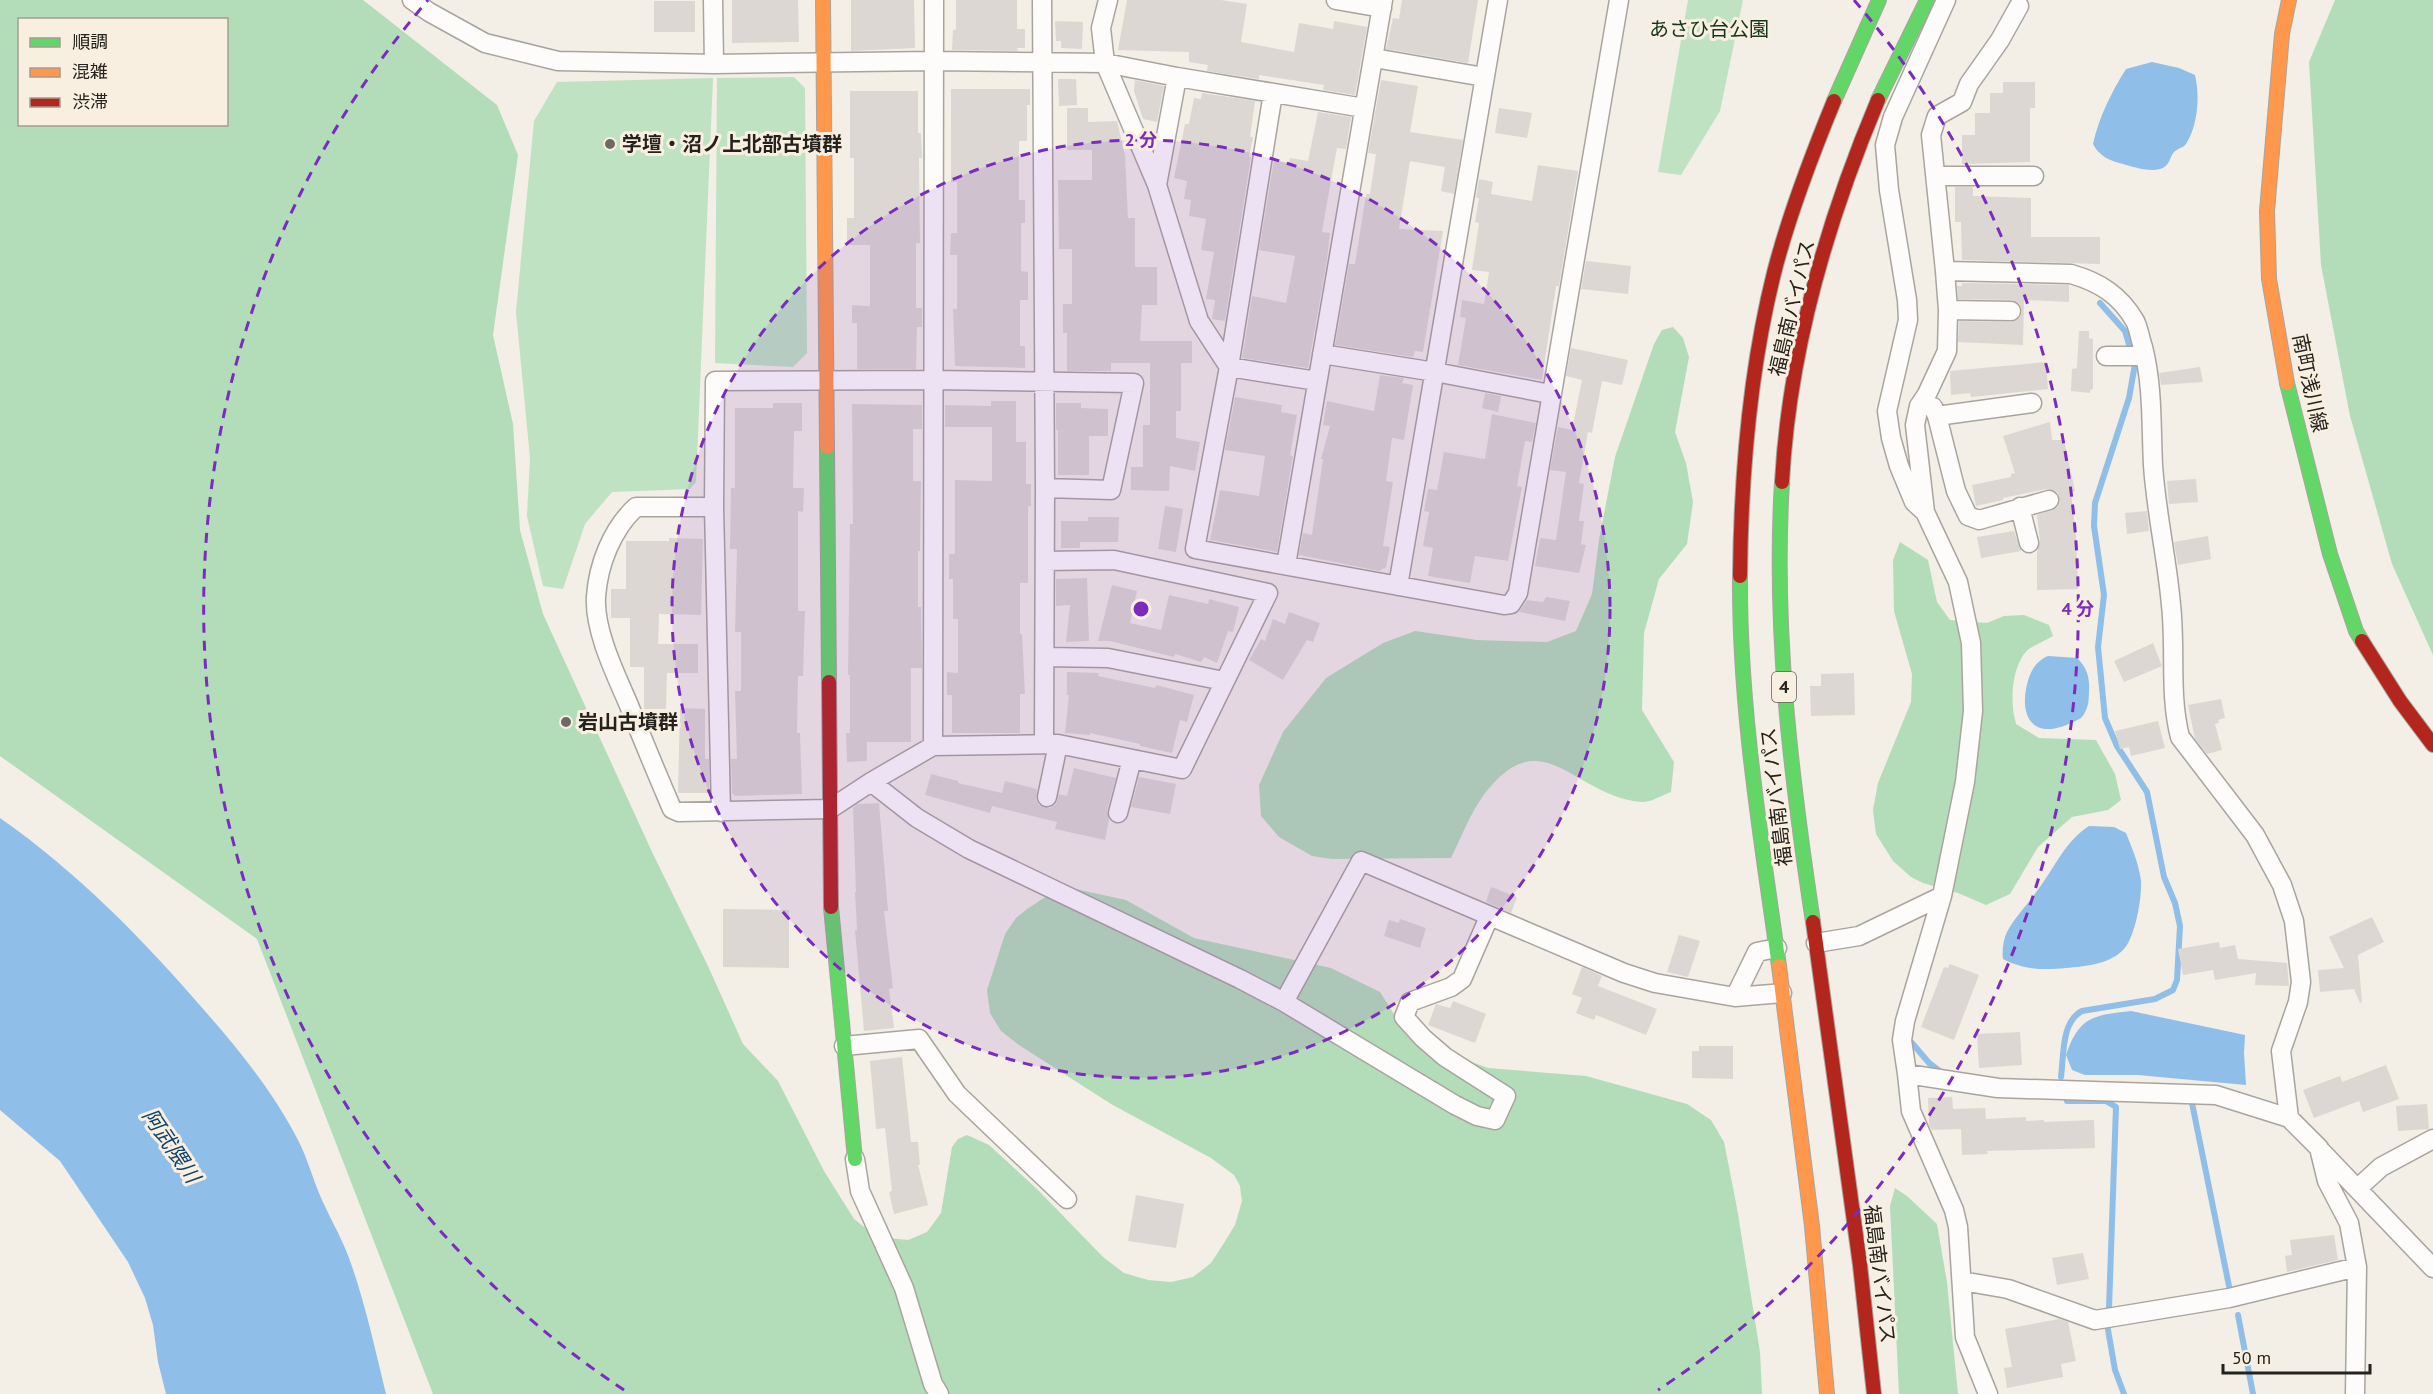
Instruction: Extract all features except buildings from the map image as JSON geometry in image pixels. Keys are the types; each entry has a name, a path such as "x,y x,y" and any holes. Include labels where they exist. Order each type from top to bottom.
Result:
{"main road":[{"path":"823,0 831,904 855,1159"},
{"name":"福島南バイパス","path":"1827,1394 1814,1236 1800,1112 1755,803 1742,668 1738,565 1743,474 1754,378 1774,273 1804,175 1844,77 1879,0"},
{"name":"福島南バイパス","path":"1874,1394 1872,1361 1845,1152 1789,749 1779,614 1782,488 1791,397 1811,294 1835,214 1871,114 1901,47 1927,0"},
{"name":"南町浅川線","path":"2287,0 2267,211 2270,279 2289,392 2330,554 2356,631 2400,701 2433,745"}],"street":[{"path":"412,0 484,43 558,61 714,64 934,61 1105,63 1364,108"},
{"path":"713,0 714,64"},
{"path":"933,746 934,0"},
{"path":"1042,0 1045,657 1051,743 1047,797"},
{"path":"1108,0 1101,28 1105,63 1157,185 1199,321 1228,367 1317,381"},
{"path":"1287,565 1383,4 1336,0"},
{"path":"1398,586 1498,0"},
{"path":"1272,93 1228,367 1195,549 1504,605 1511,604 1518,593 1550,394 1619,0"},
{"path":"1925,512 1914,502 1899,466 1891,438 1887,411 1908,320 1907,300 1888,190 1885,145 1893,117 1946,0"},
{"path":"1988,1394 1965,1337 1958,1227 1954,1210 1911,1111 1902,1040 1905,1021 1942,896 1965,782 1973,711 1971,643 1958,582 1925,512 1915,425 1919,406 1928,394 1947,351 1948,310 1937,177 1931,135 1937,117 1962,102 1969,84 2000,40 2019,6"},
{"path":"1374,58 1484,77"},
{"path":"1157,185 1177,77"},
{"path":"1937,177 2034,176"},
{"path":"1945,271 2071,274 2110,291 2124,304 2136,324 2150,377 2153,465 2171,604 2178,730 2186,746 2214,779 2255,835 2282,885 2294,921 2301,982 2298,1002 2281,1051 2289,1118"},
{"path":"1948,310 2011,311"},
{"path":"1322,354 1550,394"},
{"path":"2106,356 2145,356"},
{"path":"721,812 714,507 715,381 934,380 1134,383 1111,490 1046,488"},
{"path":"1928,394 1937,416 1956,491 1968,516 1979,520 2049,500"},
{"path":"1937,416 2032,404"},
{"path":"714,507 636,507 626,516 609,547 600,572 595,599 610,661 672,809 679,812 830,810 871,782 933,746 1051,743 1182,769 1268,592 1114,560 1045,561"},
{"path":"2020,507 2029,543"},
{"path":"1045,657 1108,658 1224,681"},
{"path":"1118,813 1132,759"},
{"path":"871,782 917,818 969,849 1284,1002 1455,1105 1477,1116 1495,1120 1506,1096 1445,1058 1404,1017 1410,1002 1451,987 1462,980 1489,916"},
{"path":"1284,1002 1361,861 1614,968 1655,983 1735,997 1782,993"},
{"path":"1816,943 1859,936 1942,896"},
{"path":"1735,997 1757,952 1777,948"},
{"path":"844,1046 919,1039 957,1094 1067,1199"},
{"path":"1907,1074 1998,1088 2193,1092 2216,1095 2289,1118 2432,1264"},
{"path":"2358,1188 2381,1167 2433,1139"},
{"path":"2319,1148 2327,1180 2349,1223 2357,1267 2355,1394"},
{"path":"855,1159 860,1191 904,1288 933,1384 939,1394"},
{"path":"1962,1281 2008,1289 2095,1320 2229,1298 2357,1267"}],"green space":[{"path":"0,0 363,0 497,105 518,155 493,335 513,424 520,530 543,614 743,1044 778,1081 824,1171 854,1219 877,1237 908,1240 927,1232 941,1213 952,1147 958,1139 967,1135 989,1145 1037,1189 1103,1257 1124,1273 1148,1280 1171,1282 1193,1277 1211,1263 1235,1225 1242,1201 1240,1186 1234,1175 1211,1158 1111,1104 1019,1045 1001,1031 990,1013 987,990 1005,934 1016,918 1027,909 1047,896 1071,888 1126,900 1194,938 1331,968 1380,992 1410,1039 1488,1068 1586,1076 1687,1104 1711,1120 1724,1142 1737,1208 1760,1352 1762,1394 433,1394 257,939 0,756"},
{"name":"あさひ台公園","path":"1688,0 1743,0 1720,111 1681,175 1658,172"},
{"path":"2335,0 2433,0 2433,655 2392,564 2350,416 2321,265 2309,62"},
{"path":"794,77 805,88 807,353 793,367 715,363 717,78"},
{"path":"713,78 696,482 690,489 612,492 585,524 563,589 543,586 527,516 530,458 516,312 534,121 557,82"},
{"path":"1673,327 1683,338 1689,357 1675,432 1686,463 1693,502 1687,544 1659,579 1644,633 1642,710 1674,762 1671,792 1641,802 1617,797 1559,767 1541,762 1523,763 1504,773 1483,796 1451,858 1332,859 1312,856 1279,837 1261,816 1259,785 1283,732 1326,678 1383,643 1415,631 1477,640 1547,642 1576,631 1592,594 1599,540 1615,457 1654,344 1662,330"},
{"path":"1900,542 1928,560 1937,602 1950,620 1987,623 2004,616 2024,615 2049,625 2053,636 2027,651 2016,670 2012,698 2016,724 2039,738 2096,740 2115,774 2121,800 2108,810 2072,817 2038,847 2010,894 1986,905 1911,877 1893,861 1876,834 1873,810 1878,783 1911,702 1912,674 1894,611 1893,560"},
{"path":"1895,1188 1937,1224 1947,1282 1958,1394 1899,1394 1890,1206"}],"water":[{"path":"2152,62 2179,68 2195,75 2198,101 2193,128 2186,144 2174,152 2166,166 2151,170 2109,160 2098,152 2093,144 2106,105 2126,69"},
{"path":"2048,656 2077,658 2087,673 2089,682 2087,709 2081,718 2053,729 2037,727 2025,708 2026,689 2031,674 2036,665"},
{"name":"阿武隈川","path":"0,818 56,861 133,932 217,1025 267,1090 305,1154 319,1193 349,1258 365,1309 386,1394 166,1394 158,1362 153,1325 145,1298 128,1262 60,1161 0,1110"},
{"path":"2089,826 2114,827 2126,833 2137,862 2141,881 2140,898 2137,918 2127,946 2110,959 2081,966 2034,968 2003,959 2006,935 2017,916 2043,883 2066,847"},
{"path":"2131,1011 2245,1035 2246,1085 2138,1075 2085,1075 2072,1070 2066,1055 2082,1025 2107,1014"}],"waterway":[{"path":"2100,303 2125,331 2130,348"},
{"path":"2061,1077 2067,1031 2075,1016 2082,1011 2155,999 2173,990 2177,980 2180,926 2175,903 2164,877 2147,792 2117,746 2105,718 2098,647 2104,595 2094,526 2095,503 2129,398 2135,364"},
{"path":"1912,1043 1929,1063 1942,1073"},
{"path":"2067,1101 2106,1101 2116,1107 2109,1308"},
{"path":"2192,1103 2229,1286"},
{"path":"2238,1315 2253,1394"},
{"path":"2107,1324 2115,1370 2124,1394"}],"traffic: fast":[{"path":"1834,101 1879,0"},
{"path":"1878,100 1927,0"},
{"path":"2287,383 2330,554 2356,631 2362,641"},
{"path":"827,447 829,682"},
{"path":"1782,482 1780,537 1782,648 1791,758 1813,922"},
{"path":"1740,576 1747,723 1779,966"},
{"path":"831,907 855,1159"}],"traffic: slow":[{"path":"823,0 827,447"},
{"path":"2287,383 2269,279 2267,211 2282,34 2289,0"},
{"path":"1779,966 1812,1226 1827,1394"}],"traffic: jam":[{"path":"1782,482 1793,384 1814,287 1842,192 1878,100"},
{"path":"1740,576 1742,500 1748,424 1765,311 1794,207 1834,101"},
{"path":"2362,641 2400,701 2433,745"},
{"path":"829,682 831,907"},
{"path":"1813,922 1860,1265 1874,1394"}],"place":[{"name":"学壇・沼ノ上北部古墳群","path":"610,144"},
{"name":"岩山古墳群","path":"566,722"}]}
